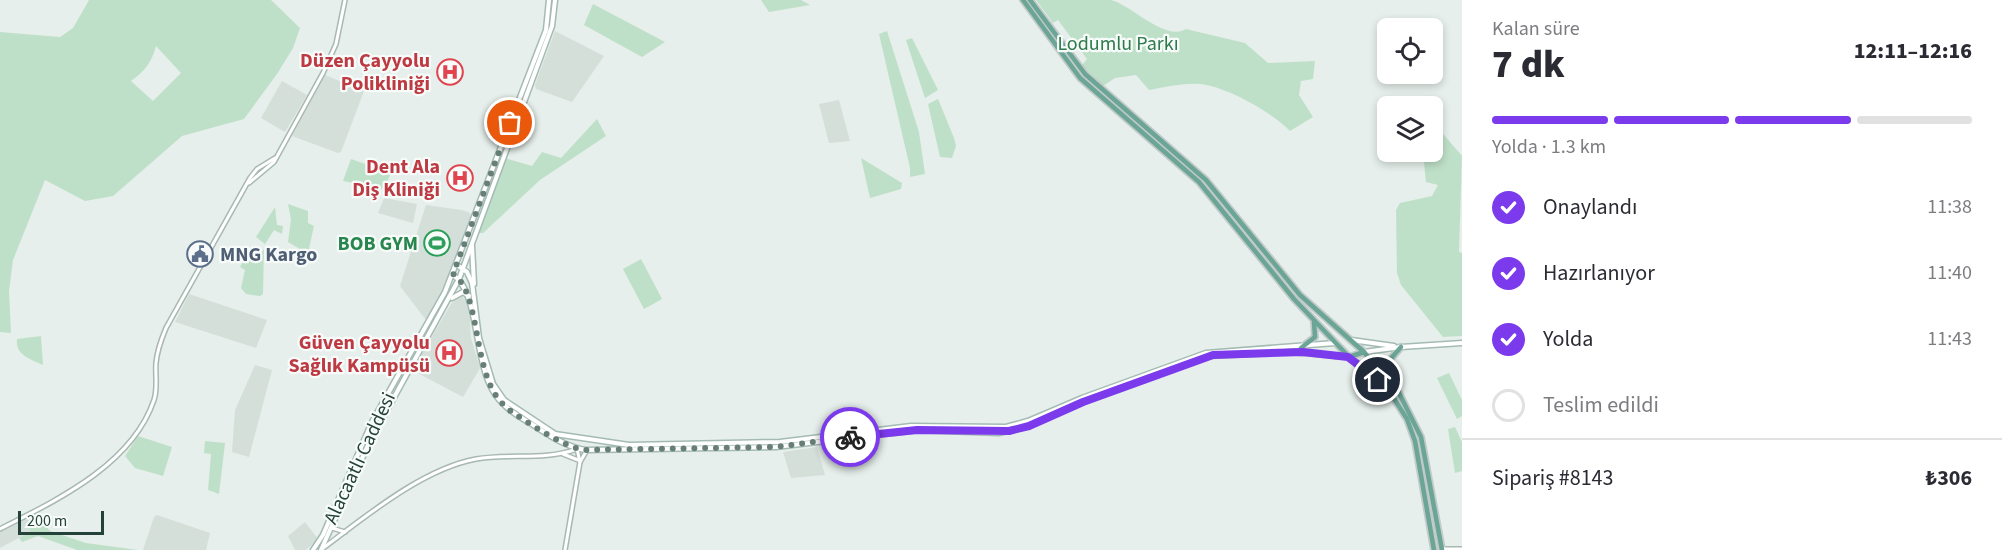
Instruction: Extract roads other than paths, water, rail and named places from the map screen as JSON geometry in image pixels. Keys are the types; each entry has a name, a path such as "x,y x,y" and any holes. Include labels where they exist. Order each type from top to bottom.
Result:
{"main road":[{"name":"Alacaatlı Caddesi","path":"313,550 323,535 368,429 435,313 457,265 546,30 549,0"},
{"name":"Alacaatlı Caddesi","path":"321,550 369,443 448,303 459,279 552,26 555,0"},
{"path":"1023,0 1083,82 1199,182 1311,317 1348,357 1391,394 1413,433 1439,550"},
{"path":"1030,0 1089,79 1206,180 1300,295 1364,352 1406,404 1419,431 1439,550"},
{"path":"472,243 479,338 488,370 500,394 510,405 550,432 584,440 640,446 780,442 863,434 912,426 1006,427 1067,407 1206,353 1301,348 1350,340 1401,347"},
{"path":"457,265 469,275 475,290"},
{"path":"453,274 459,279 470,297 481,357 489,384 496,396 520,417 577,448 587,450 776,447 838,437"},
{"path":"448,303 458,293 470,297"},
{"path":"1301,348 1315,337 1316,327 1311,317"},
{"path":"1323,329 1328,329 1328,322"},
{"path":"1085,399 1213,355 1303,352 1348,357 1364,352 1401,347 1462,343"},
{"path":"1387,379 1387,363 1401,347"},
{"path":"1364,369 1364,362 1371,360"},
{"path":"577,448 584,440"},
{"path":"584,440 587,450"}],"street":[{"path":"0,529 53,501 115,458 129,443 148,413 156,395 157,354 164,332 246,186 275,158 334,51 345,0"},
{"path":"321,550 403,491 456,465 487,457 562,454 577,448 580,462"},
{"path":"565,550 580,462 587,450"},
{"path":"562,454 580,462"},
{"path":"332,528 339,532 347,531"},
{"path":"1439,550 1462,549"}],"place":[{"name":"Düzen Çayyolu Polikliniği","path":"450,72"},
{"name":"Dent Ala Diş Kliniği","path":"460,178"},
{"name":"BOB GYM","path":"437,243"},
{"name":"MNG Kargo","path":"200,254"},
{"name":"Güven Çayyolu Sağlık Kampüsü","path":"449,353"}],"park label":[{"name":"Lodumlu Parkı","path":"1118,43"}]}
